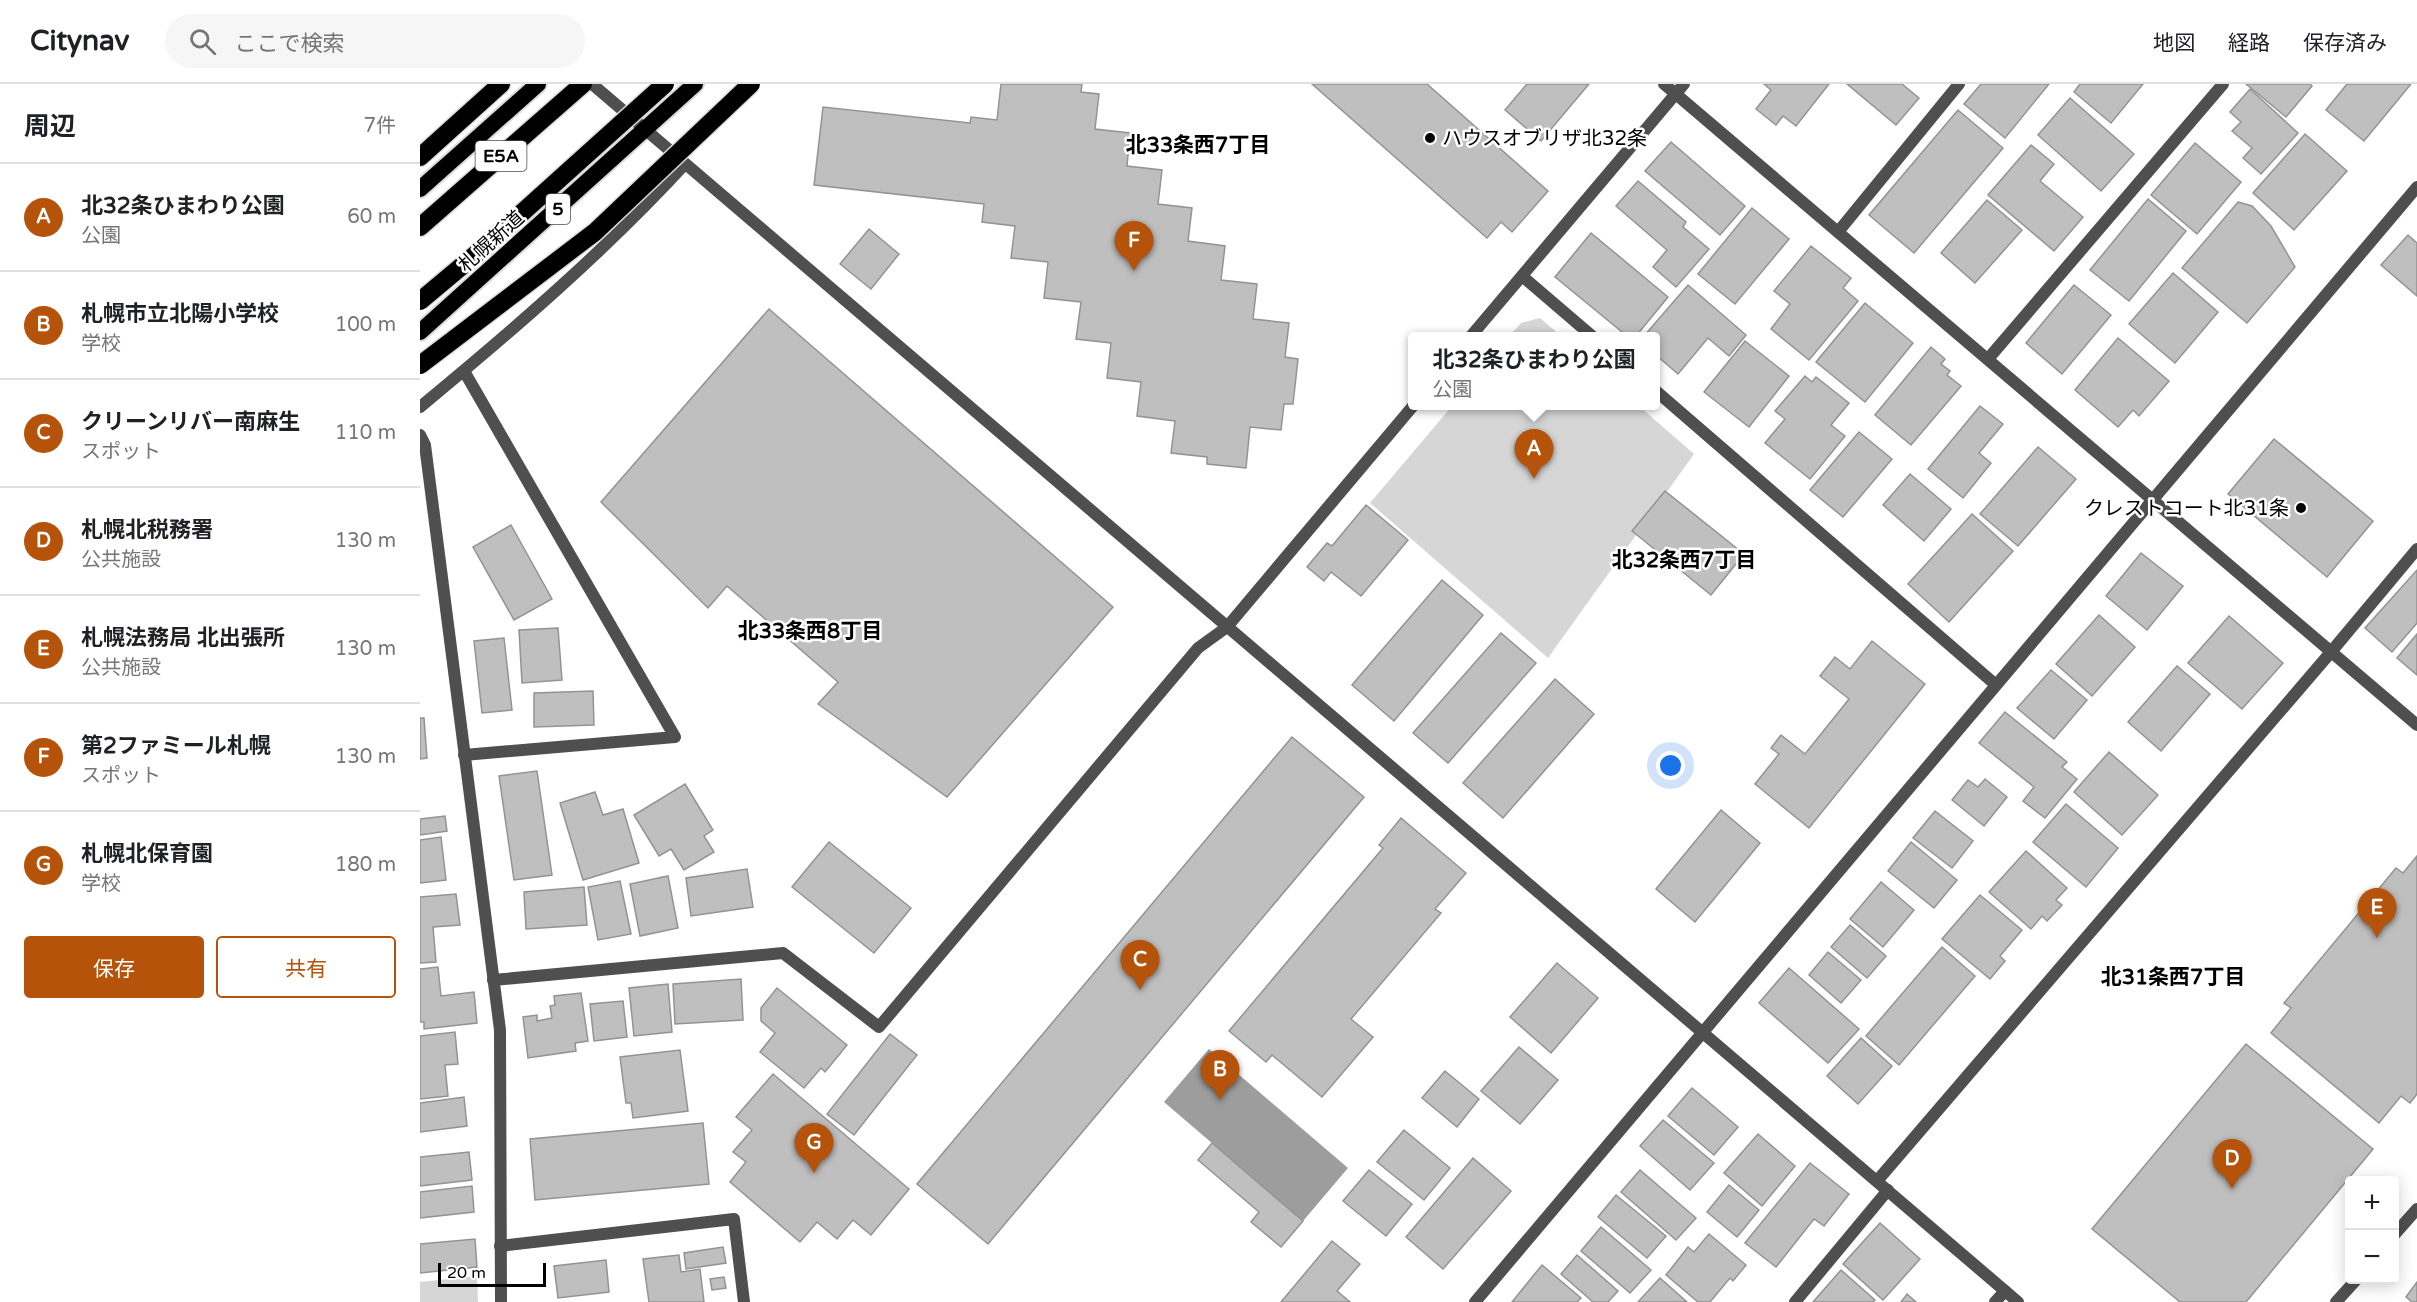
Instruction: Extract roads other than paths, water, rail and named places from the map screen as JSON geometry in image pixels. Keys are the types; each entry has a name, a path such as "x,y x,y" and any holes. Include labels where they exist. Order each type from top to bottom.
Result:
{"highway":[{"path":"420,157 501,84"},
{"path":"420,189 538,84"},
{"name":"E5A","path":"420,227 582,84"},
{"name":"E5A","path":"420,301 475,255 664,84"},
{"name":"札幌新道","path":"420,332 695,84"},
{"path":"420,365 595,232 751,84"}],"street":[{"path":"592,84 2018,1302"},
{"path":"1664,84 2417,725"},
{"path":"1474,332 1684,84"},
{"path":"1838,232 1959,84"},
{"path":"1988,359 2223,84"},
{"path":"420,407 464,371 635,219 685,164"},
{"path":"1475,1302 2417,187"},
{"path":"1522,276 1587,332"},
{"path":"464,371 675,737 464,755"},
{"path":"1660,394 1996,685"},
{"path":"493,980 783,954 879,1027 1198,648 1227,627 1409,410"},
{"path":"420,435 426,446 500,1030 501,1302"},
{"path":"1877,1181 2417,549"},
{"path":"1795,1302 1888,1190"},
{"path":"2398,1230 2417,1209"},
{"path":"501,1246 734,1219 744,1302"},
{"path":"2337,1302 2353,1284"},
{"path":"1995,1302 2005,1291"}],"place":[{"name":"ハウスオブリザ北32条","path":"1430,138"},
{"name":"第2ファミール札幌","path":"1134,271"},
{"name":"北32条ひまわり公園","path":"1534,479"},
{"name":"クレストコート北31条","path":"2301,508"},
{"name":"札幌法務局 北出張所","path":"2377,938"},
{"name":"クリーンリバー南麻生","path":"1140,990"},
{"name":"札幌市立北陽小学校","path":"1220,1100"},
{"name":"札幌北保育園","path":"814,1173"},
{"name":"札幌北税務署","path":"2232,1189"}],"district":[{"name":"北33条西7丁目","path":"1198,145"},
{"name":"北32条西7丁目","path":"1684,560"},
{"name":"北33条西8丁目","path":"810,631"},
{"name":"北31条西7丁目","path":"2173,977"}]}
